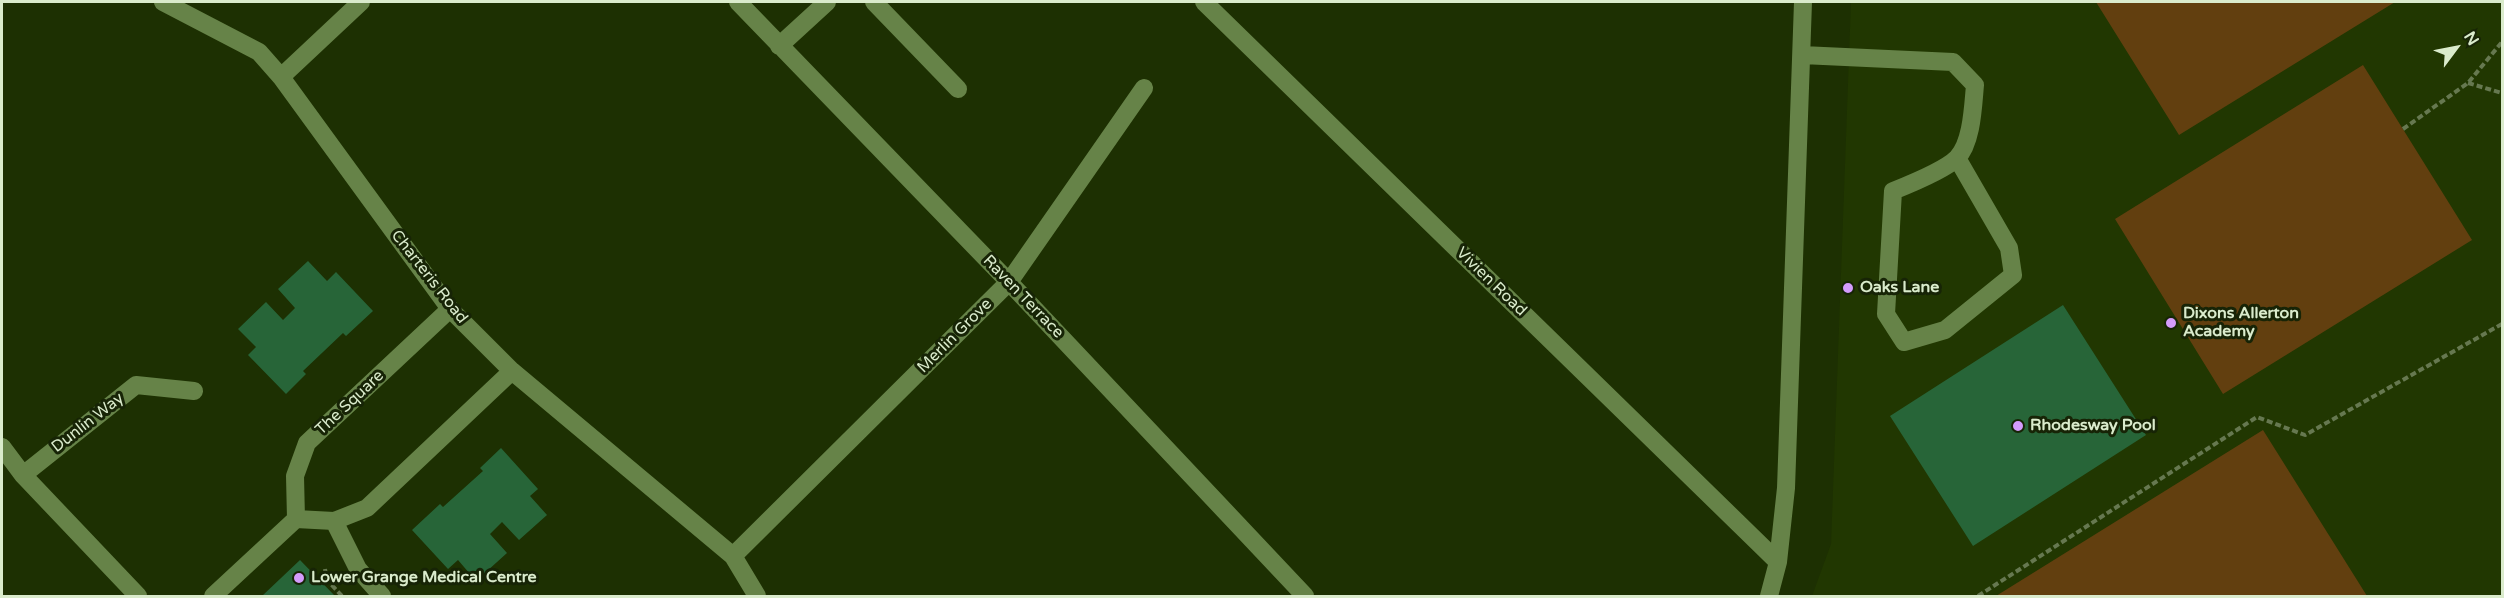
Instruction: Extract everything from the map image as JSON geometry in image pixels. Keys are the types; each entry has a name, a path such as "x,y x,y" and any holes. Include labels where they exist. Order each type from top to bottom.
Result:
{"street":[{"name":"Charteris Road","path":"164,2 259,52 281,77 450,309 513,371 733,556 758,597"},
{"path":"281,77 361,2"},
{"name":"Raven Terrace","path":"738,2 1010,282 1305,597"},
{"path":"779,45 827,2"},
{"path":"874,2 958,89"},
{"name":"Vivien Road","path":"1204,2 1778,562"},
{"path":"1769,597 1778,562 1786,488 1803,55 1803,2"},
{"path":"1803,55 1953,62 1975,85 1971,130 1957,158 1916,182 1893,191 1886,314 1904,342 1945,330 2013,275 2009,248 1957,158"},
{"name":"Merlin Grove","path":"733,556 1010,282 1144,88"},
{"name":"The Square","path":"296,519 295,476 307,443 450,309"},
{"path":"213,597 296,519 334,521 367,508 513,371"},
{"name":"Dunlin Way","path":"23,475 136,385 194,392"},
{"path":"2,447 23,475 138,597"},
{"path":"334,521 358,569 382,597"}],"path":[{"path":"2403,129 2468,83 2502,42"},
{"path":"2468,83 2502,93"},
{"path":"1978,597 2257,417 2306,435 2502,324"}],"shaded area":[{"name":"Dixons Allerton Academy","path":"1851,2 2502,2 2502,596 1812,596 1831,544"},
{"path":"2096,2 2395,2 2179,135"},
{"path":"2363,65 2472,240 2223,394 2115,219"},
{"path":"2263,430 2367,596 1996,596"}],"building":[{"path":"308,261 327,281 336,272 373,311 346,336 343,333 303,371 306,374 286,394 248,355 256,347 238,329 266,302 283,320 295,308 278,289"},
{"name":"Rhodesway Pool","path":"2063,305 2146,435 1973,546 1890,416"},
{"path":"501,448 538,489 530,496 547,515 519,540 502,522 490,534 507,553 476,581 458,560 448,569 412,530 440,504 443,507 483,471 480,468"},
{"name":"Lower Grange Medical Centre","path":"300,560 335,596 262,596"}],"place":[{"name":"Oaks Lane","path":"1848,288"},
{"name":"Dixons Allerton Academy","path":"2171,323"},
{"name":"Rhodesway Pool","path":"2018,426"},
{"name":"Lower Grange Medical Centre","path":"299,578"}]}
